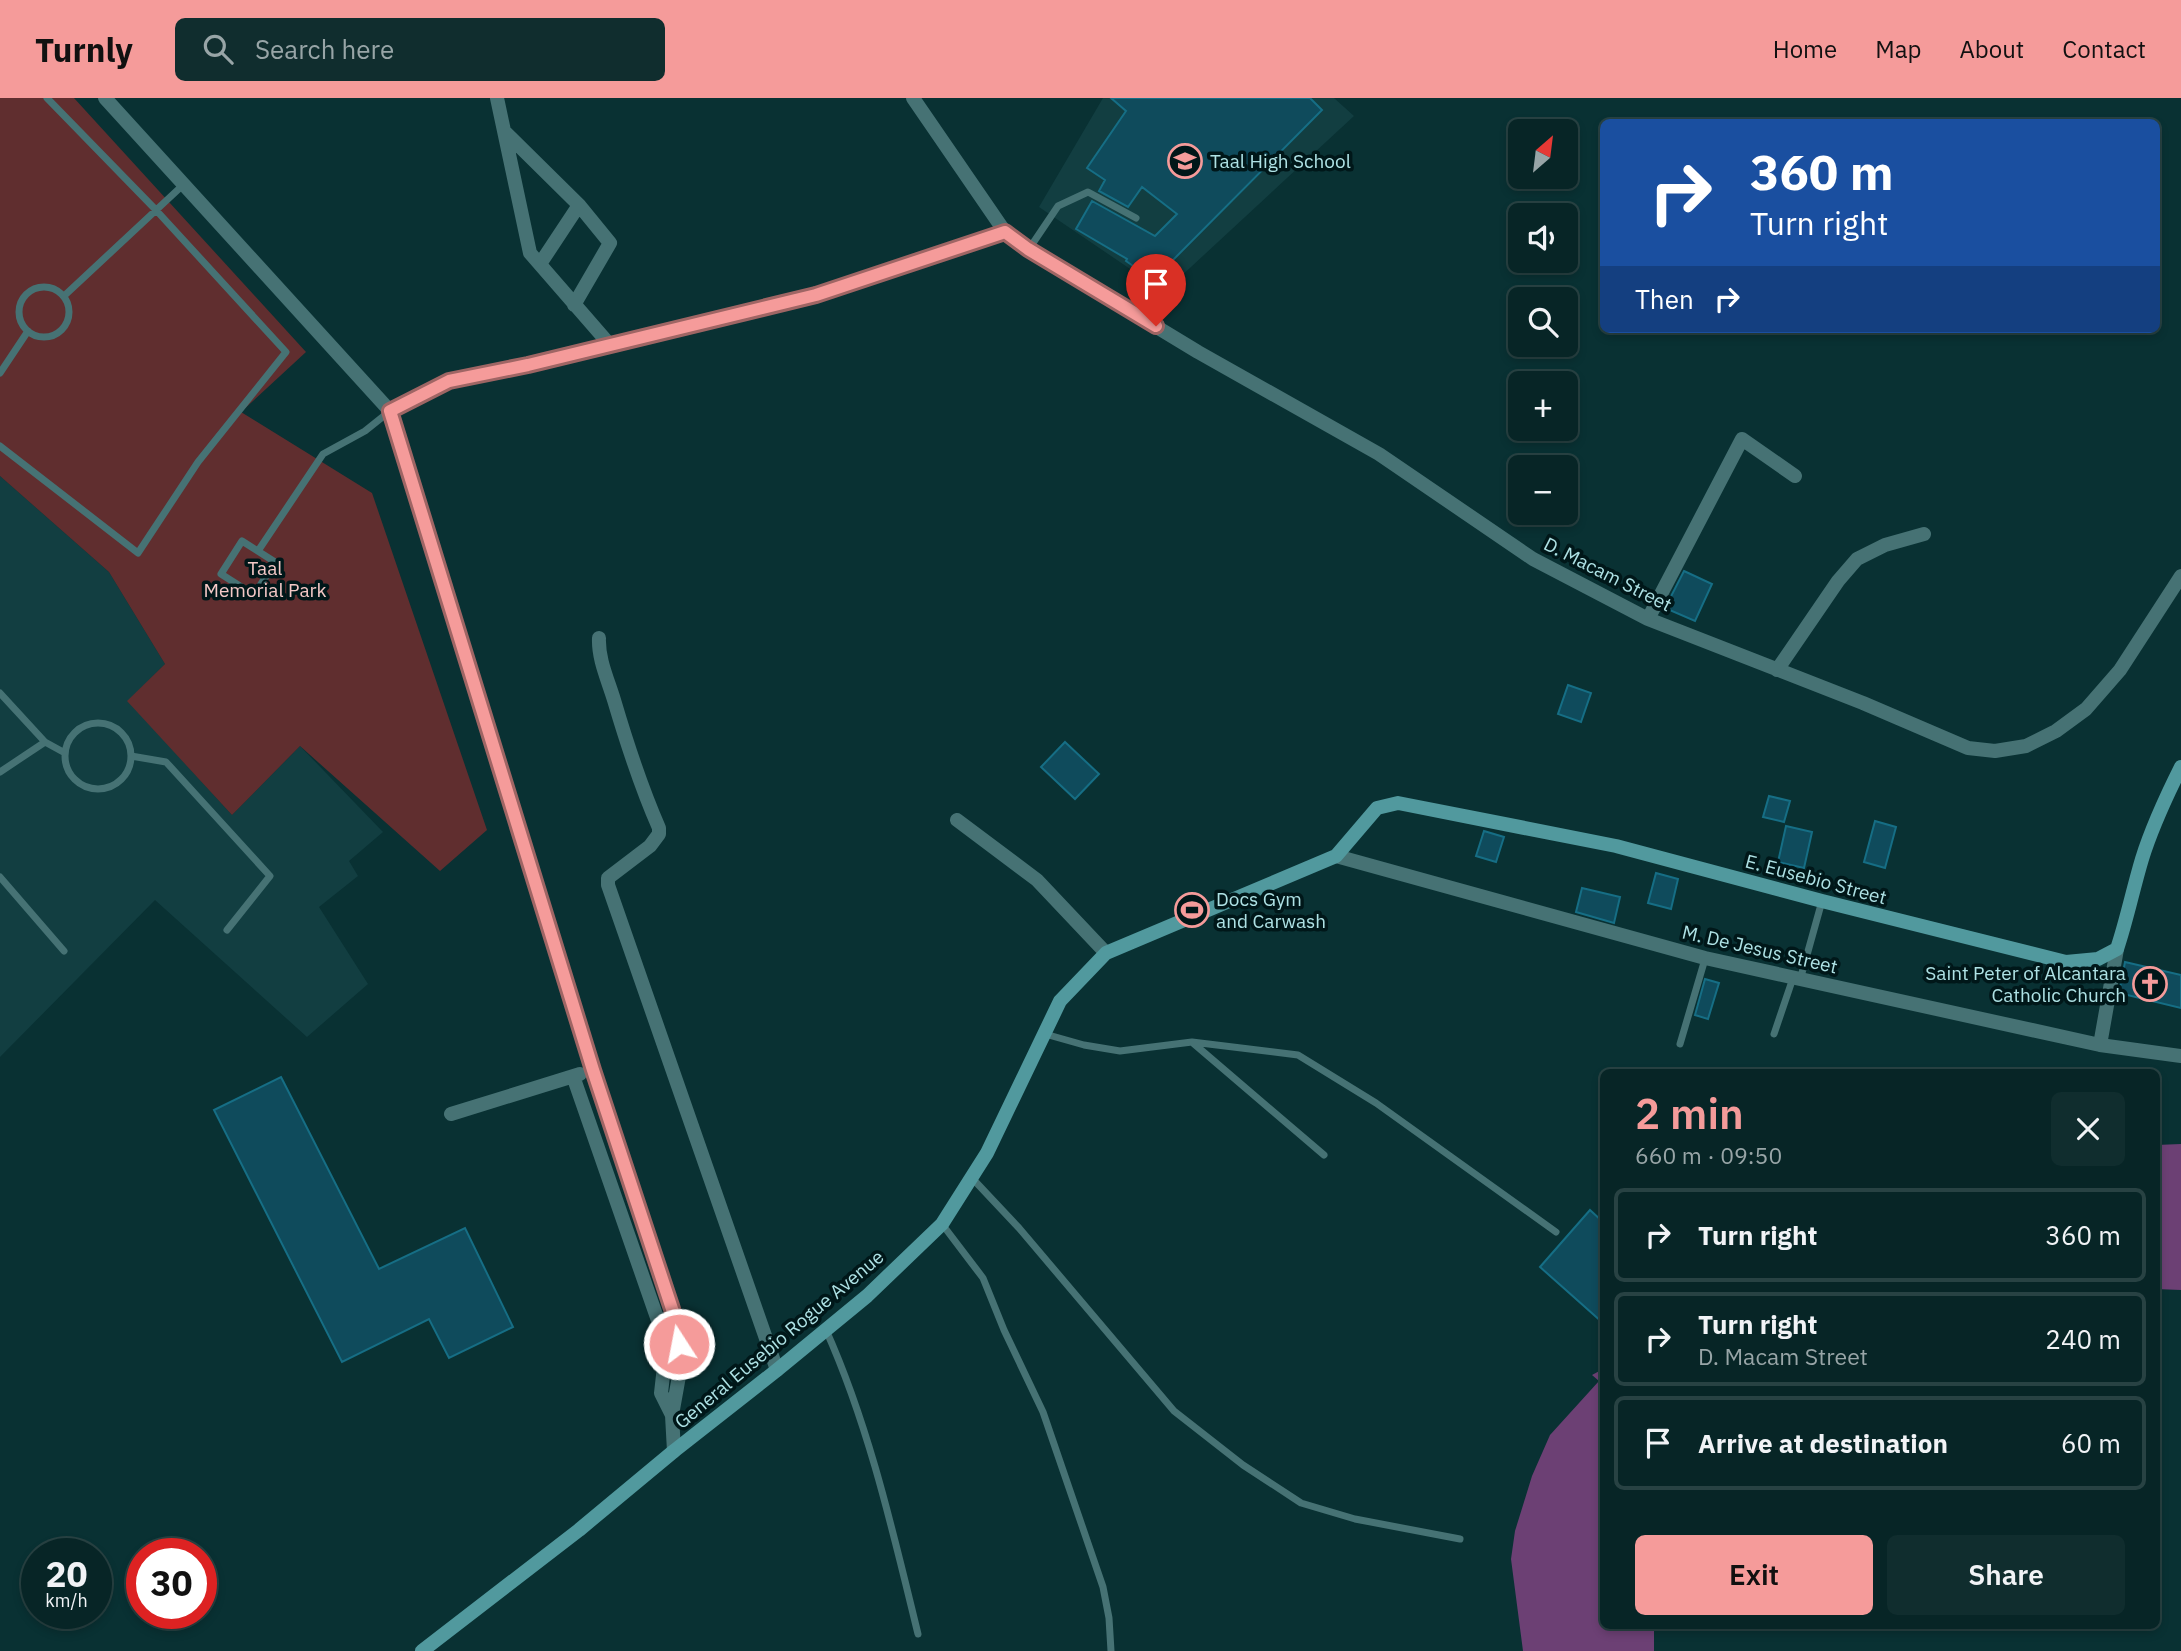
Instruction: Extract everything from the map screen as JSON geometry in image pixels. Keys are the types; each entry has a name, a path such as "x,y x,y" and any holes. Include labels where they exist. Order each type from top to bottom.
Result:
{"main road":[{"path":"2117,949 2160,808 2181,767"},
{"name":"E. Eusebio Street","path":"1336,856 1377,808 1398,803 1616,846 2066,962 2098,959 2117,949"},
{"name":"General Eusebio Rogue Avenue","path":"422,1651 579,1530 777,1370 867,1296 942,1224 972,1178 1060,1001 1106,953 1336,856"}],"street":[{"path":"105,98 390,411 593,1070 677,1324 681,1364 672,1415 674,1451"},
{"path":"497,98 530,253 610,345"},
{"name":"D. Macam Street","path":"913,98 1005,232 1028,249 1198,352 1379,454 1533,559 1648,619 1863,703 1968,748 1995,751 2026,746 2056,731 2086,709 2120,670 2181,576"},
{"path":"503,130 579,205 610,243 574,305"},
{"path":"540,264 579,205"},
{"path":"390,411 449,381 816,295 1005,232"},
{"path":"1648,619 1742,439 1795,475"},
{"path":"1777,670 1838,581 1857,559 1885,545 1924,534"},
{"path":"599,638 599,650 617,710 644,794 659,828 659,834 650,846 608,878 608,885 777,1370"},
{"path":"957,820 1037,880 1106,953"},
{"name":"M. De Jesus Street","path":"1336,856 1705,958 2100,1045 2181,1056"},
{"path":"2100,1045 2117,949"},
{"path":"451,1114 593,1070"},
{"path":"573,1076 662,1332 666,1349 661,1393 672,1415"}],"lane":[{"path":"0,446 138,553 198,462 286,352 155,209 47,98"},
{"path":"64,296 183,184"},
{"path":"1028,249 1058,206 1088,192 1136,218"},
{"path":"50,287 64,296 69,312 64,327 58,333 43,337 27,331 19,317 21,300 26,293 33,289 50,287"},
{"path":"0,373 27,331"},
{"path":"258,551 323,454 365,431 390,411"},
{"path":"242,541 258,551 275,562 254,595 221,574 242,541"},
{"path":"0,694 45,742 65,753"},
{"path":"99,723 109,725 125,737 131,756 124,776 116,783 97,789 86,787 77,781 66,764 65,753 67,744 80,728 99,723"},
{"path":"0,772 45,742"},
{"path":"131,756 166,762 270,876 227,930"},
{"path":"0,877 64,951"},
{"path":"1774,1034 1822,901"},
{"path":"1680,1044 1705,958"},
{"path":"1044,1034 1120,1051 1192,1042 1298,1055 1376,1103 1556,1232"},
{"path":"1192,1042 1324,1155"},
{"path":"972,1178 1019,1228 1174,1411 1243,1465 1301,1503 1355,1519 1460,1539"},
{"path":"942,1224 984,1278 1004,1330 1043,1412 1103,1587 1109,1618 1111,1651"},
{"path":"826,1329 844,1371 891,1525 918,1634"}],"shaded area":[{"name":"Taal High School","path":"1103,98 1334,98 1354,116 1164,292 1039,207"},
{"path":"0,476 109,572 165,664 128,701 232,815 300,746 383,832 349,861 358,876 319,907 368,984 307,1037 155,900 0,1057"},
{"path":"2181,1144 2181,1290 2160,1289 2160,1145"},
{"path":"1600,1371 1600,1629 1654,1629 1654,1651 1523,1651 1511,1559 1515,1531 1532,1476 1550,1435 1599,1381 1592,1375"}],"green space":[{"name":"Taal Memorial Park","path":"0,98 74,98 306,352 241,412 372,493 487,830 440,871 300,746 232,815 127,701 165,664 109,572 0,476"}],"building":[{"name":"Taal High School","path":"1111,98 1310,98 1322,110 1167,266 1170,268 1160,285 1126,261 1127,259 1076,229 1092,201 1155,236 1177,214 1142,187 1128,207 1099,191 1105,180 1087,168 1126,111"},
{"path":"1684,571 1712,584 1695,621 1665,608"},
{"path":"1568,685 1591,693 1581,722 1558,714"},
{"path":"1065,742 1099,774 1075,799 1041,767"},
{"path":"1769,796 1790,801 1784,822 1763,817"},
{"path":"1875,821 1896,827 1885,868 1864,862"},
{"path":"1786,826 1812,832 1804,868 1778,862"},
{"path":"1484,831 1504,837 1496,862 1476,856"},
{"path":"1656,873 1678,879 1671,909 1648,903"},
{"path":"1582,888 1620,897 1614,923 1576,912"},
{"name":"Saint Peter of Alcantara Catholic Church","path":"2125,962 2181,975 2181,1008 2119,993"},
{"path":"1705,979 1719,983 1708,1019 1695,1015"},
{"path":"281,1077 379,1269 465,1228 513,1327 449,1358 429,1319 342,1362 214,1110"},
{"path":"1590,1210 1600,1219 1600,1320 1540,1267"}],"place":[{"name":"Taal High School","path":"1185,161"},
{"name":"Docs Gym and Carwash","path":"1192,910"},
{"name":"Saint Peter of Alcantara Catholic Church","path":"2150,984"}],"route":[{"path":"679,1344 677,1324 593,1070 390,411 449,381 528,365 816,295 1005,232 1028,249 1156,326"}]}
